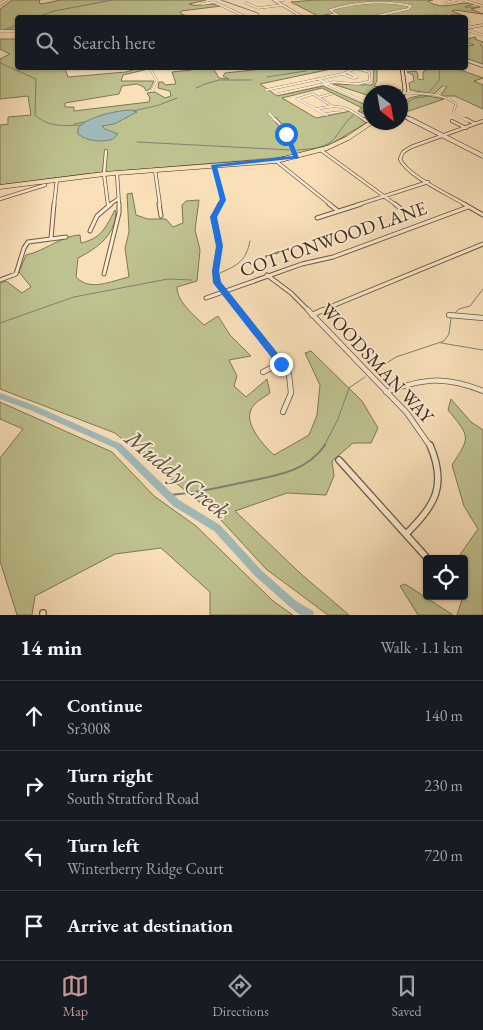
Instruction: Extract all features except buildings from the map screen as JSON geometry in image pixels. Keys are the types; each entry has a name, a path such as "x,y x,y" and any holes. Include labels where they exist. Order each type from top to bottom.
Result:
{"main road":[{"path":"0,4 6,0"},
{"path":"275,0 300,15"},
{"path":"468,27 483,25"},
{"path":"402,70 403,85"},
{"path":"408,119 483,156"},
{"path":"0,187 104,174 276,161 322,151 338,144 363,128"}],"street":[{"path":"275,0 284,0"},
{"path":"444,3 457,0"},
{"path":"463,0 483,6"},
{"path":"202,4 214,2 242,15"},
{"path":"336,14 330,10 386,2 399,2 411,6 408,9 381,15"},
{"path":"246,3 260,8 283,5"},
{"path":"332,15 336,14"},
{"path":"468,28 483,35"},
{"path":"0,31 15,31"},
{"path":"468,61 483,66"},
{"path":"151,70 157,81 152,91"},
{"path":"266,90 342,74 352,70"},
{"path":"278,94 336,82 361,83 370,81 370,72 363,70"},
{"path":"342,74 352,78 357,77 347,72"},
{"path":"318,79 363,102"},
{"path":"437,96 444,87"},
{"path":"408,92 437,96 454,101 456,104 453,113 476,124"},
{"path":"332,106 313,94 298,99 326,115 339,112"},
{"path":"320,97 331,94"},
{"path":"316,109 332,106 350,109 363,119"},
{"path":"269,113 284,129 296,157"},
{"path":"452,121 466,128"},
{"path":"483,121 412,147 400,157 401,163 405,167 483,215"},
{"path":"106,151 104,174 108,205"},
{"path":"322,151 385,195 401,209"},
{"path":"276,161 338,210"},
{"path":"214,165 223,198 213,217 219,249 216,278 222,292 289,374 292,384 292,396 283,412"},
{"path":"155,170 161,216"},
{"path":"104,274 119,213 117,173"},
{"path":"51,238 57,179"},
{"path":"317,218 428,182"},
{"path":"0,200 45,184"},
{"path":"90,231 92,220 108,205 118,199"},
{"name":"COTTONWOOD LANE","path":"206,298 302,264 333,257 468,207"},
{"path":"0,280 16,274 26,244 51,238 66,237"},
{"path":"312,315 483,244"},
{"name":"WOODSMAN WAY","path":"267,276 288,290 386,392 422,431 432,448 438,466 439,484 432,507 422,520 406,534"},
{"path":"449,315 483,318"},
{"path":"263,372 281,364"},
{"path":"386,392 416,380 434,378 447,379 483,391"},
{"path":"339,460 424,555"}],"green space":[{"path":"12,0 40,0 39,3 42,4 60,0 206,0 189,4 221,6 181,11 181,14 184,15 15,15 15,30 0,31 0,9"},
{"path":"315,0 433,0 428,1 439,6 462,3 474,4 465,7 480,7 471,9 483,14 454,10 452,11 462,15 316,15 291,2"},
{"path":"476,37 475,39 483,42 480,45 483,46 483,66 468,60 468,46 474,45 468,43 468,39"},
{"path":"0,39 15,39 15,70 65,70 68,77 144,70 123,75 121,81 154,81 150,89 146,91 144,87 137,84 122,86 119,94 65,103 65,107 74,107 74,111 149,102 150,98 147,93 155,92 165,98 171,96 170,91 158,88 159,82 163,82 165,85 176,84 172,72 214,70 219,78 229,79 223,76 225,73 253,70 326,70 260,84 277,96 323,86 363,104 363,114 358,111 362,108 322,88 282,98 316,118 351,111 363,121 363,125 328,146 301,154 275,158 85,174 0,185 0,125 8,124 8,117 31,115 28,96 0,99 0,59 10,54 0,49"},
{"path":"374,70 377,70 377,81 375,85 371,85 373,84"},
{"path":"426,70 461,70 483,78 474,81 483,85 483,109 455,96 442,96 447,87 442,86 434,94 410,90 409,83 414,81 413,75 407,72 416,71 418,79 423,80 423,72"},
{"path":"333,84 371,85 363,85 363,94"},
{"path":"422,95 444,99 408,111 409,98"},
{"path":"132,193 136,215 148,219 166,219 173,227 183,223 182,205 186,201 199,200 195,230 200,250 197,281 177,287 178,293 187,308 204,325 218,316 230,335 251,356 229,360 237,376 234,386 246,397 267,379 270,393 254,405 250,411 250,418 251,425 259,439 274,455 309,435 317,415 320,385 305,353 311,351 362,401 378,428 371,443 353,443 332,461 334,476 326,495 287,493 235,511 301,574 349,615 328,615 266,569 220,519 115,433 0,389 0,283 6,281 22,293 31,287 19,272 26,255 74,236 80,235 81,243 94,238 102,231 115,210 115,220 109,234 99,245 78,258 76,277 88,284 94,285 129,277 125,248 129,232 127,194"},
{"path":"451,399 471,422 483,430 483,615 457,615 462,600 468,600 468,555 460,555 478,529 464,506 452,465 465,442 464,432 448,410"},
{"path":"0,402 112,452 154,496 196,526 273,601 293,615 210,615 210,592 161,548 115,554 35,596 32,615 17,615 0,561 0,458 23,429 0,419"},
{"path":"405,584 423,596 423,600 430,600 453,615 418,615 400,586"}],"water":[{"path":"132,110 137,112 114,124 102,126 118,134 113,139 95,141 78,134 78,128 82,124 95,117"}],"waterway":[{"path":"43,15 112,0"},
{"path":"221,0 259,15"},
{"path":"4,30 15,26"},
{"path":"8,30 15,30"},
{"path":"0,63 15,70"},
{"path":"16,70 36,79 35,115 51,124 81,125"},
{"path":"428,93 439,81 440,70"},
{"path":"267,77 306,71"},
{"path":"202,85 219,80 251,80"},
{"path":"196,88 201,86"},
{"path":"408,102 415,98 429,96"},
{"path":"133,111 159,105 177,98"},
{"path":"297,150 317,148 331,142 346,122 355,114"},
{"path":"74,124 85,122"},
{"path":"137,142 291,150"},
{"path":"220,273 240,262 246,253 250,241"},
{"path":"0,323 74,297 168,279 192,280"},
{"path":"455,313 459,309 470,306 483,289"},
{"path":"374,371 396,357 444,341 449,334 451,318"},
{"path":"441,343 483,350"},
{"path":"324,446 338,419 349,388 365,377"},
{"name":"Muddy Creek","path":"0,396 33,408 118,446 176,503 217,528 258,573 293,604 309,615"},
{"path":"168,495 204,490 287,472 308,462 325,445"}],"route":[{"path":"281,364 222,292 217,283 215,271 219,256 219,246 213,217 223,200 214,165 276,161 296,157 286,134"}]}
